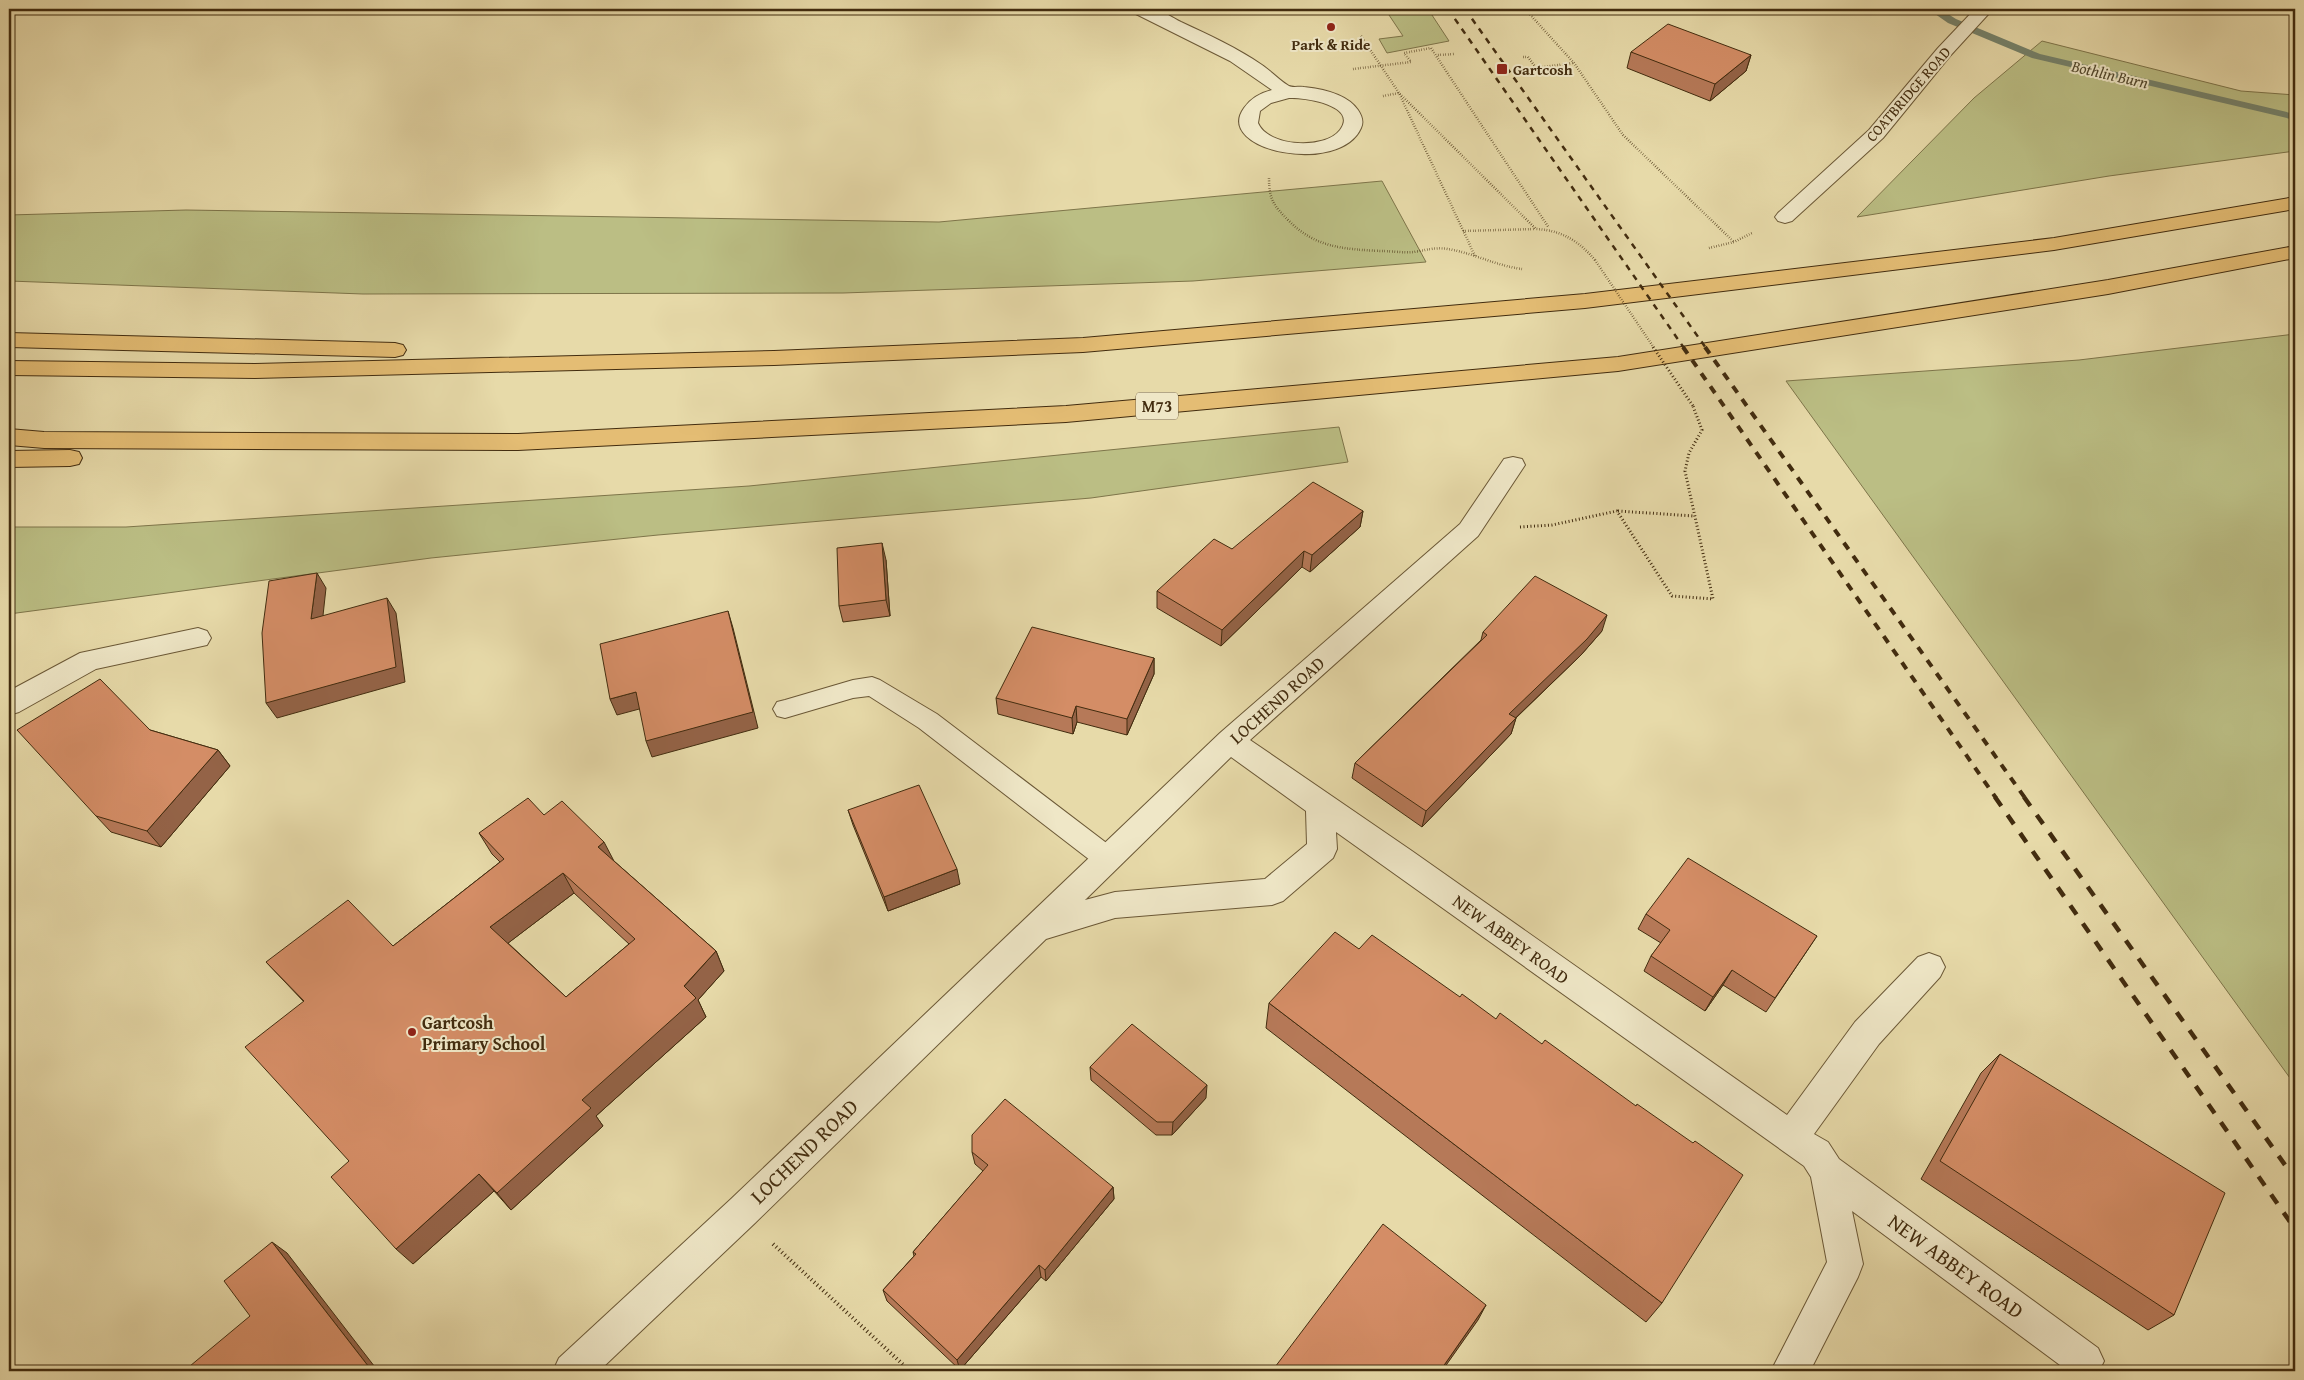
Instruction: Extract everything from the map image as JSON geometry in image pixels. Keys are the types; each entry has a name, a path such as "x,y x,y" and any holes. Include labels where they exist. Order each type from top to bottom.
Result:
{"highway":[{"path":"9,368 256,371 774,358 1083,345 1585,301 2054,244 2295,203"},
{"name":"M73","path":"9,437 44,440 518,442 1066,414 1618,364 2098,289 2295,252"},
{"path":"9,340 774,358"},
{"path":"9,459 319,457 518,442"}],"street":[{"path":"1140,9 1233,56 1273,79 1286,93"},
{"name":"COATBRIDGE ROAD","path":"1785,217 1876,134 1944,52 1984,9"},
{"path":"1286,93 1316,94 1340,104 1349,112 1353,121 1351,130 1344,138 1317,148 1299,149 1268,142 1256,135 1249,126 1247,117 1251,109 1259,101 1286,93"},
{"name":"LOCHEND ROAD","path":"572,1371 743,1211 1230,741 1470,530 1513,465"},
{"path":"9,704 90,660 198,638"},
{"name":"NEW ABBEY ROAD","path":"1230,741 1401,860 1790,1138 1816,1154 1827,1171 2085,1360"},
{"name":"LOCHEND ROAD","path":"1034,929 1115,905 1272,892 1322,849 1320,805"},
{"path":"1790,1138 1868,1032 1929,967"},
{"name":"NEW ABBEY ROAD","path":"1790,1371 1845,1264 1827,1171"}],"lane":[{"path":"785,710 853,689 872,686 928,721 1108,859"}],"path":[{"path":"1525,9 1574,63 1623,135 1734,242"},
{"path":"1361,36 1399,93 1475,256"},
{"path":"1380,65 1411,62 1404,53 1431,48 1438,55 1549,228"},
{"path":"1438,55 1455,54"},
{"path":"1523,57 1528,57 1536,68 1574,63"},
{"path":"1340,104 1399,93"},
{"path":"1399,93 1536,229"},
{"path":"1269,178 1270,194 1276,208 1301,233 1321,243 1346,249 1414,252 1430,248 1449,249 1507,267 1528,270"},
{"path":"1705,249 1734,242 1785,217"},
{"path":"1463,231 1549,228 1573,239 1586,248 1595,260 1694,406 1702,430 1689,453 1685,471 1713,599 1672,596 1617,511"},
{"path":"1470,530 1552,525 1617,511 1694,516"},
{"path":"743,1211 775,1248 910,1371"}],"green space":[{"path":"1385,9 1428,9 1449,41 1387,53 1379,39 1403,36"},
{"path":"2042,41 2241,91 2295,95 2295,151 2109,176 1857,217 1974,98"},
{"path":"1382,181 1426,262 1193,281 843,293 363,294 9,281 9,215 186,210 939,222"},
{"path":"2295,334 2295,1085 1786,381 2079,360"},
{"path":"1339,427 1348,462 1091,498 658,535 431,558 9,614 9,527 126,527 749,486"}],"building":[{"path":"1668,24 1751,55 1715,84 1631,52"},
{"path":"1313,482 1363,511 1312,555 1304,551 1222,630 1157,591 1214,539 1232,549"},
{"path":"882,543 886,600 839,606 837,548"},
{"path":"317,573 311,619 387,598 396,667 266,703 262,633 269,581"},
{"path":"1535,576 1607,615 1587,639 1509,714 1516,718 1426,811 1355,763 1487,635 1483,632"},
{"path":"728,611 753,712 646,741 636,692 610,699 600,644"},
{"path":"1032,627 1154,658 1127,719 1076,706 1072,718 996,698"},
{"path":"100,679 150,730 218,750 147,831 96,816 17,730"},
{"path":"919,785 957,869 884,897 848,810"},
{"path":"528,798 544,815 562,801 604,842 598,847 716,951 684,986 696,998 582,1100 591,1108 497,1193 479,1174 396,1249 331,1177 349,1161 245,1047 304,1001 266,962 348,900 393,946 504,859 479,833","holes":["563,873 635,939 566,997 490,927"]},
{"path":"1688,858 1817,936 1775,998 1732,970 1713,997 1651,956 1670,930 1646,914"},
{"path":"1335,932 1359,949 1372,935 1460,997 1462,994 1496,1019 1500,1013 1542,1044 1545,1040 1636,1106 1637,1104 1693,1143 1695,1141 1743,1175 1662,1303 1269,1003"},
{"path":"1132,1024 1207,1085 1173,1122 1157,1122 1090,1067"},
{"path":"2000,1054 2225,1193 2174,1315 1940,1161"},
{"path":"1005,1099 1113,1187 1045,1270 1039,1265 957,1360 883,1290 916,1254 913,1252 988,1165 972,1152 972,1135"},
{"path":"1383,1224 1486,1305 1440,1371 1272,1371"},
{"path":"272,1242 372,1371 194,1371 190,1366 250,1316 224,1281"}],"waterway":[{"name":"Bothlin Burn","path":"1933,9 1952,21 2036,56 2295,117"}],"railway":[{"path":"1448,9 1684,348"},
{"path":"1465,9 1706,348"},
{"path":"1683,347 1996,798"},
{"path":"1705,347 2025,798"},
{"path":"1995,797 2295,1229"},
{"path":"2024,797 2295,1179"}],"place":[{"name":"Park & Ride","path":"1331,27"},
{"name":"Gartcosh","path":"1502,69"},
{"name":"Gartcosh Primary School","path":"412,1032"}]}
